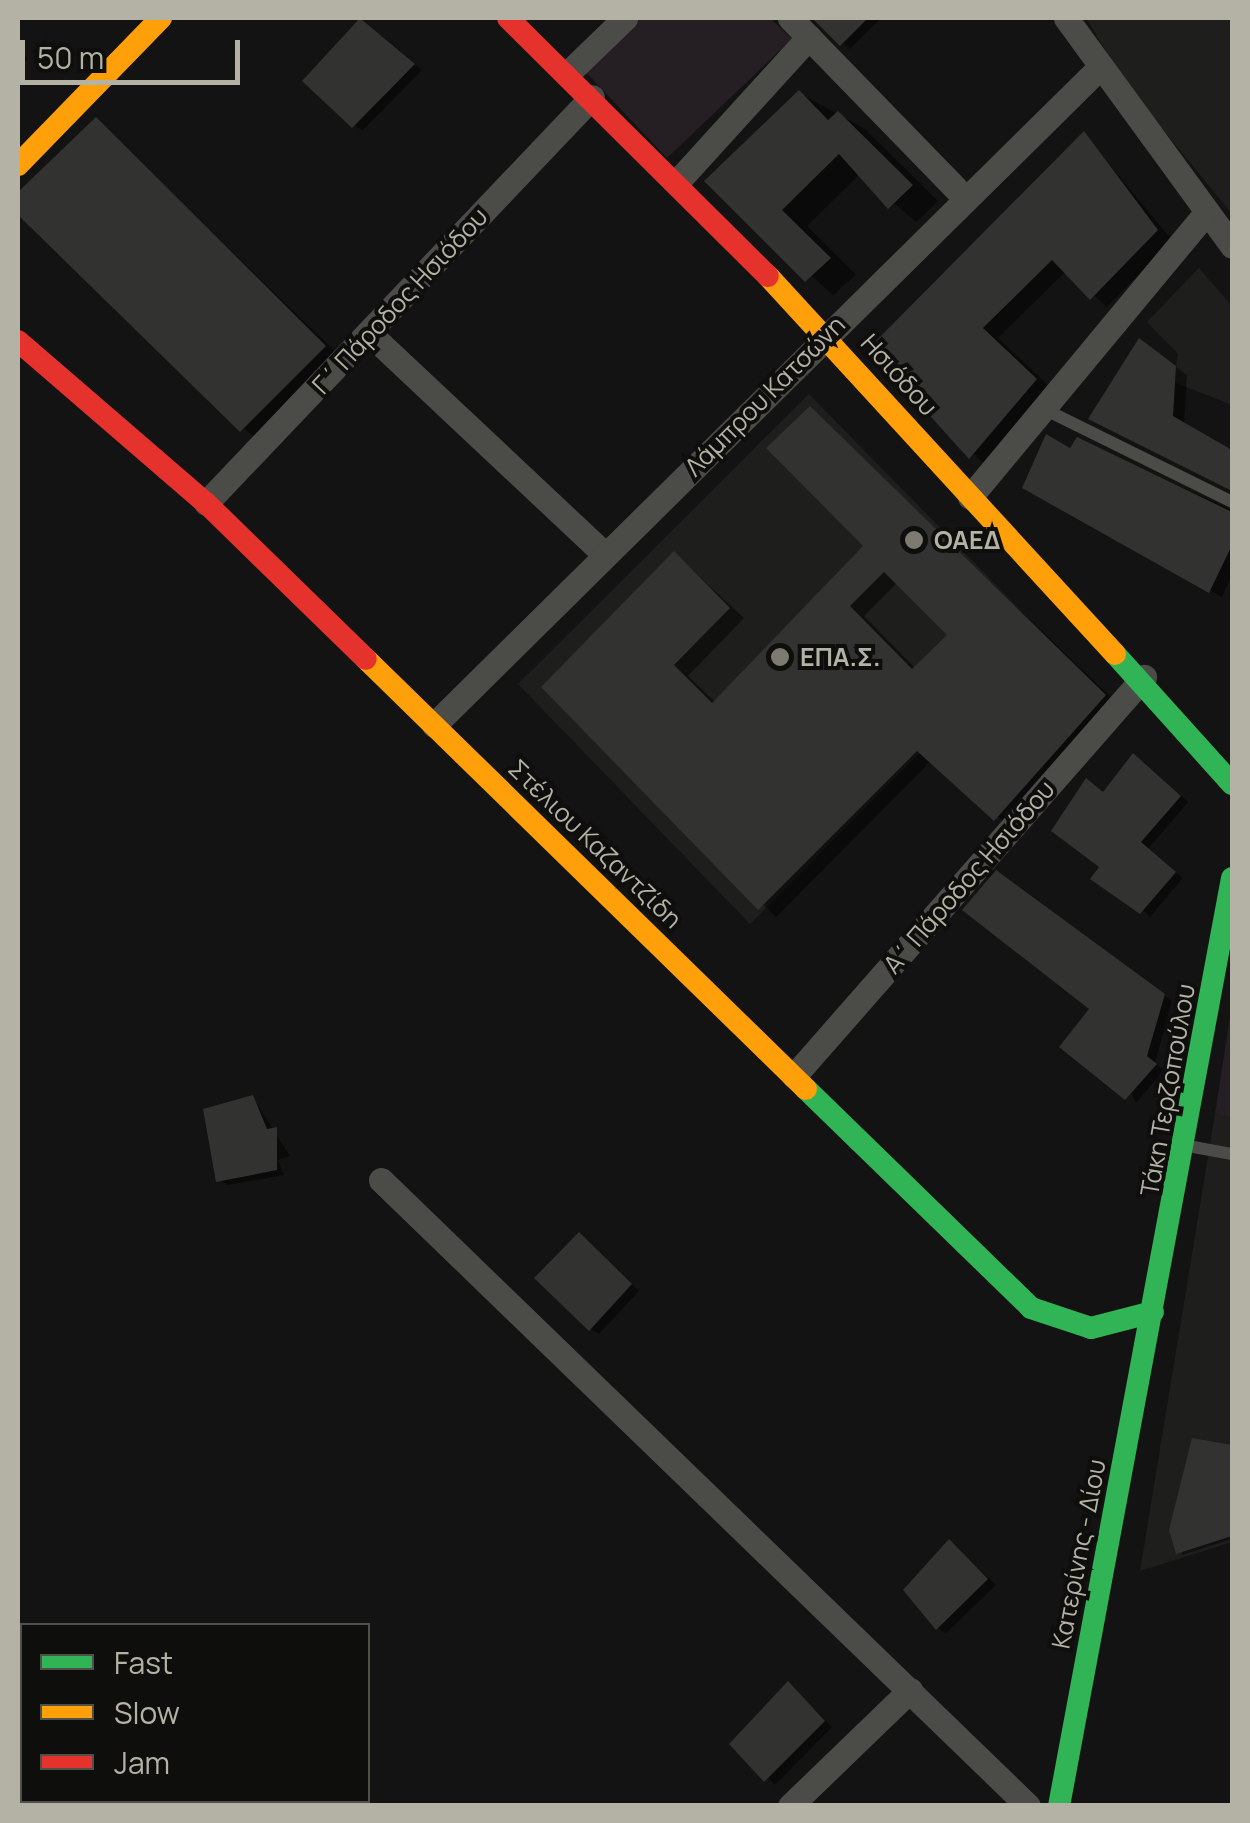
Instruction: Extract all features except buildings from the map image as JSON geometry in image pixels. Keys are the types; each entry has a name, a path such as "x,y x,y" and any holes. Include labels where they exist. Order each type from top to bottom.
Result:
{"street":[{"path":"18,165 161,18"},
{"name":"Ησιόδου","path":"508,18 592,97 827,336 970,496 1144,677 1232,784"},
{"path":"566,74 625,18"},
{"path":"790,18 965,198"},
{"path":"1066,18 1202,216 1232,246"},
{"path":"677,182 809,37"},
{"name":"Λάμπρου Κατσώνη","path":"434,726 1098,69"},
{"name":"Γ΄ Πάροδος Ησιόδου","path":"206,503 592,97"},
{"path":"970,496 1046,410 1202,216"},
{"path":"370,334 605,555"},
{"name":"Στέλιου Καζαντζίδη","path":"18,341 206,503 1031,1308 1092,1328 1153,1312"},
{"name":"Α΄ Πάροδος Ησιόδου","path":"794,1076 1144,677"},
{"name":"Τάκη Τερζοπούλου","path":"1153,1312 1188,1146 1232,878"},
{"path":"381,1180 1028,1806"},
{"name":"Κατερίνης - Δίου","path":"1059,1806 1153,1312"},
{"path":"790,1806 910,1690"}],"lane":[{"path":"1046,410 1232,502"},
{"path":"1188,1146 1232,1154"}],"shaded area":[{"path":"636,18 770,18 792,39 667,158 581,67"},
{"path":"1086,18 1232,18 1232,214 1125,83"},
{"path":"1199,268 1232,306 1232,405 1174,382 1178,354 1147,322"},
{"name":"ΕΠΑ.Σ.","path":"809,394 1041,631 750,924 518,684"},
{"path":"1232,1003 1232,1118 1215,1114"},
{"path":"1215,1114 1232,1118 1232,1542 1140,1571"}],"traffic: fast":[{"path":"1115,654 1232,784"},
{"path":"1059,1806 1232,878"},
{"path":"806,1089 1031,1308 1091,1328 1153,1312"}],"traffic: slow":[{"path":"18,165 161,18"},
{"path":"768,276 1115,654"},
{"path":"366,659 806,1089"}],"traffic: jam":[{"path":"508,18 768,276"},
{"path":"18,341 206,503 366,659"}],"place":[{"name":"ΟΑΕΔ","path":"914,540"},
{"name":"ΕΠΑ.Σ.","path":"780,657"}]}
